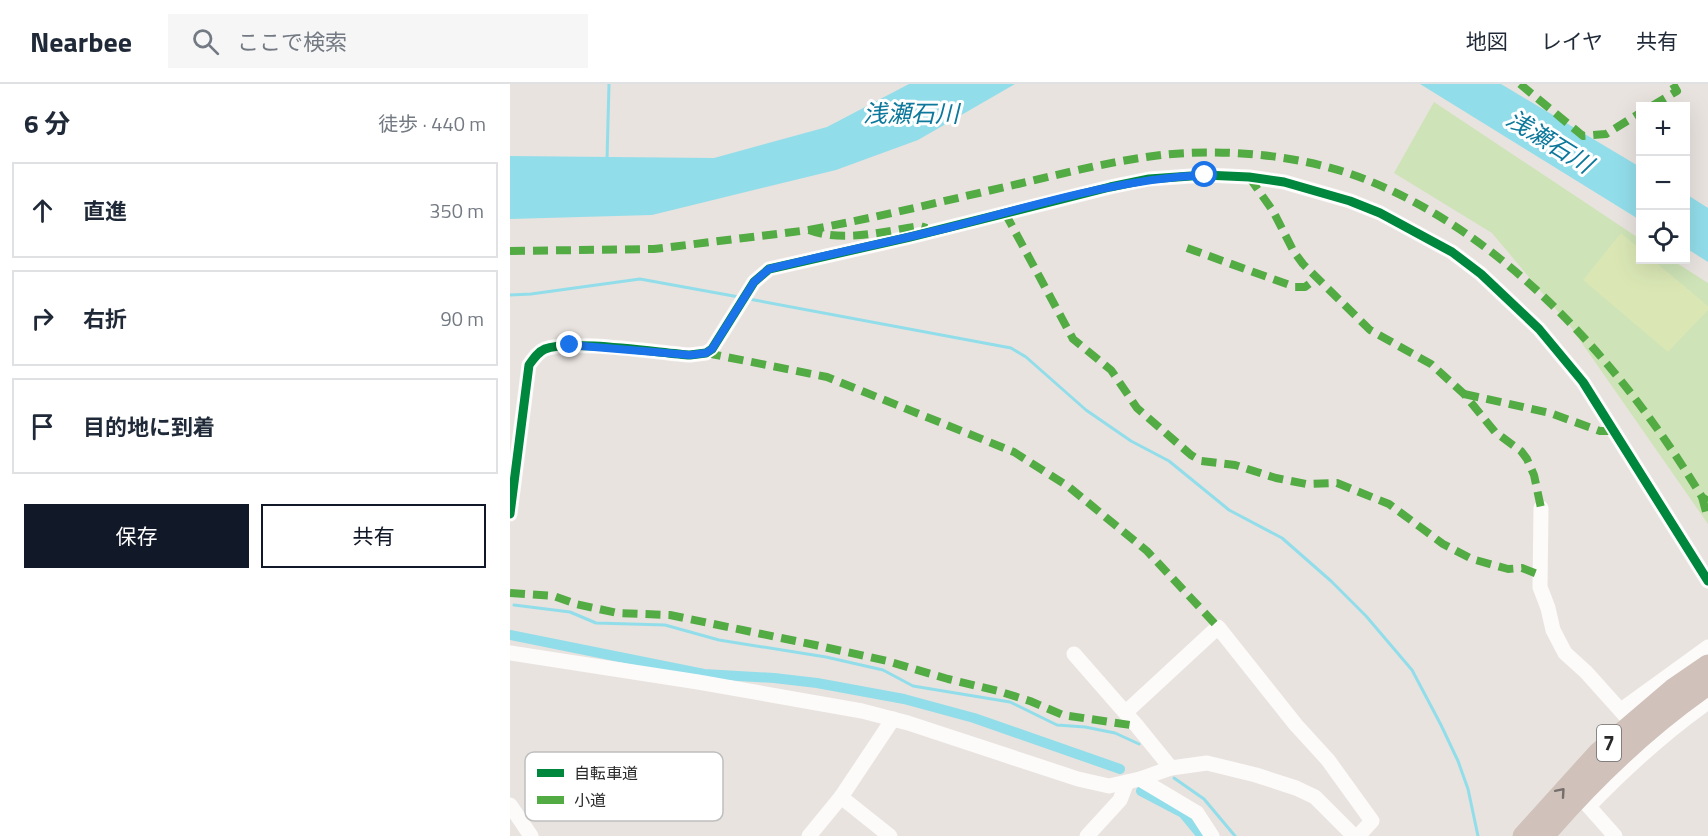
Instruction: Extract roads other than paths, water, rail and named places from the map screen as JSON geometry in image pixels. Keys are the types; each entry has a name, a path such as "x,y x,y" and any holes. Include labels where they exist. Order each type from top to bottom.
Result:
{"highway":[{"name":"7","path":"1523,836 1598,753 1673,689 1708,665"},
{"name":"7","path":"1544,836 1584,801 1632,723 1708,685"}],"street":[{"path":"510,514 529,365 538,353 547,348 570,345 690,355 706,353 712,349 754,282 769,269 910,237 1110,187 1158,178 1226,176 1284,183 1350,201 1413,230 1452,252 1481,274 1539,329 1577,375 1708,581"},
{"path":"1541,508 1540,587 1553,630 1565,653 1586,672 1632,723 1708,646"},
{"path":"510,653 698,682 862,711 1109,786 1133,781 1171,768 1207,763 1256,775 1315,797 1356,836 1372,821 1328,760 1296,725 1218,627 1126,712"},
{"path":"1074,654 1126,712 1171,768"},
{"path":"1615,836 1584,801 1676,725 1708,702"},
{"path":"809,836 841,797 893,719"},
{"path":"1087,836 1120,800 1133,781"},
{"path":"1133,781 1197,813 1212,836"},
{"path":"841,797 890,836"},
{"path":"510,805 531,836"}],"water":[{"name":"浅瀬石川","path":"909,84 1015,84 918,140 836,170 652,215 510,219 510,156 714,158 827,127"},
{"name":"浅瀬石川","path":"1420,84 1501,84 1636,165 1636,218"},
{"path":"1690,197 1708,208 1708,262 1690,251"}],"waterway":[{"path":"607,160 609,84"},
{"path":"510,295 640,279 739,297"},
{"path":"749,299 1011,348 1026,357 1086,410 1131,441 1169,461 1229,510 1282,538 1331,581 1366,616 1412,670 1458,761 1468,789 1478,836"},
{"path":"514,605 570,612 596,623 665,625 719,640 826,657 883,670 913,686 1010,702 1057,725 1085,727 1115,733 1139,744"},
{"path":"510,635 704,674 817,683 904,699 974,718 1120,769"},
{"path":"1174,778 1204,799 1235,836"},
{"path":"1141,791 1183,813 1202,836"}]}
